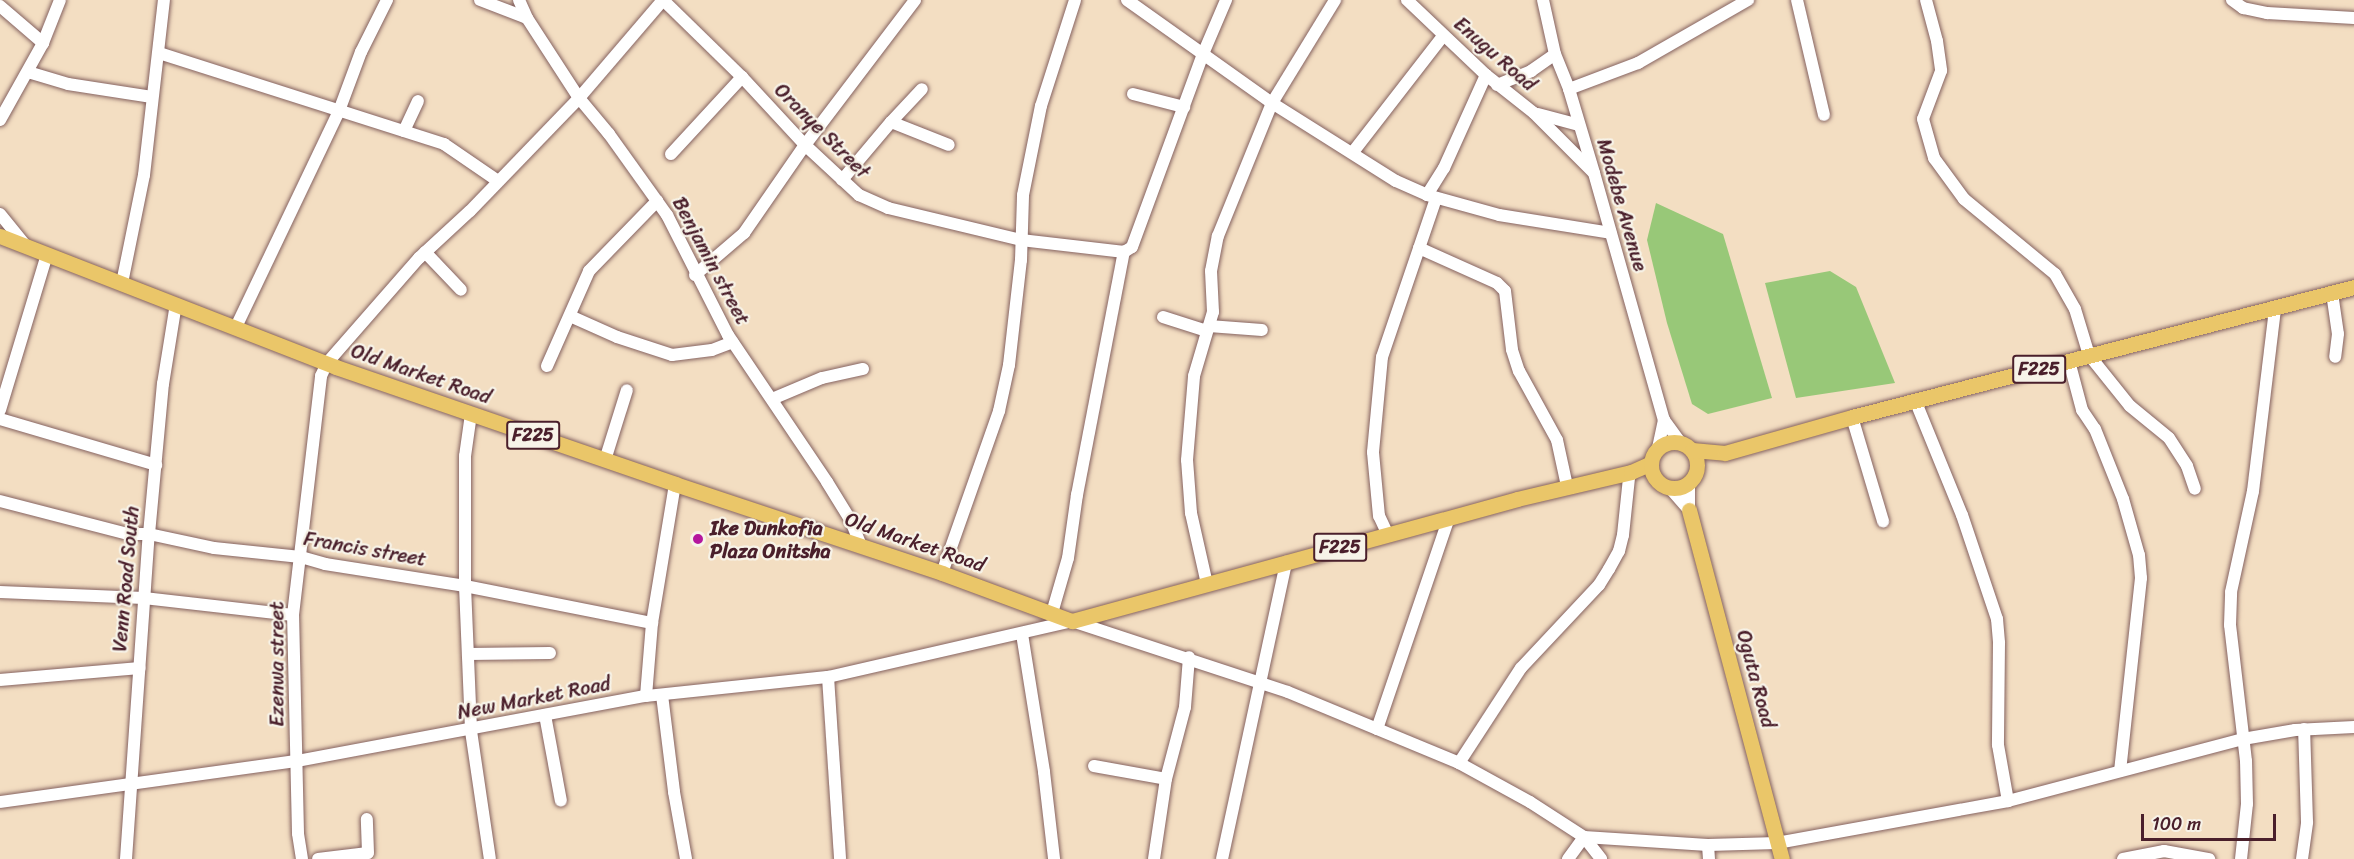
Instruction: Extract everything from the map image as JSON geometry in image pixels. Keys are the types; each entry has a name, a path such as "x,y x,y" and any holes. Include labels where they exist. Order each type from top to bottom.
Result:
{"main road":[{"name":"Old Market Road","path":"0,236 327,363 675,484 942,573 1072,621"},
{"name":"F225","path":"1609,476 1663,484 1693,477 1725,453 1915,400 2354,287"},
{"name":"F225","path":"1658,448 1668,442 1725,453"},
{"path":"1686,446 1696,456 1693,477"},
{"path":"1658,448 1651,464 1663,484"},
{"name":"F225","path":"1072,621 1449,518 1465,511 1516,497 1641,469 1651,464"},
{"name":"Oguta Road","path":"1689,510 1782,859"}],"street":[{"path":"0,120 43,43 60,0"},
{"path":"122,283 144,175 164,0"},
{"path":"236,327 339,111 361,52 387,0"},
{"path":"480,0 528,18"},
{"name":"Benjamin street","path":"519,0 579,98 609,134 667,215 695,275 733,342 827,482 851,521 861,546"},
{"path":"327,363 425,252 579,98 663,0"},
{"name":"Oranye Street","path":"663,0 742,77 805,145 859,195 888,208 1021,240 1124,252"},
{"path":"695,275 744,232 805,145 915,0"},
{"path":"942,573 999,411 1009,365 1023,195 1041,106 1075,0"},
{"path":"1127,0 1272,104 1353,152 1396,181 1431,197 1499,215 1611,233"},
{"path":"1052,613 1068,558 1077,495 1124,252 1132,247 1203,54 1226,0"},
{"path":"1207,584 1191,513 1187,460 1194,376 1212,312 1211,271 1218,236 1272,104 1335,0"},
{"name":"Enugu Road","path":"1407,0 1497,85 1534,112"},
{"name":"Modebe Avenue","path":"1543,0 1555,54 1569,89 1594,172 1664,420"},
{"path":"1569,89 1638,63 1732,4 1748,0"},
{"path":"1797,0 1824,115"},
{"path":"1926,0 1938,41 1941,71 1923,118 1934,158 1964,199 2055,274 2075,309 2089,355 2130,406 2169,438 2187,466 2195,489"},
{"path":"2232,0 2243,8 2267,13 2354,18"},
{"path":"0,6 43,43"},
{"path":"1353,152 1443,36"},
{"path":"159,53 444,144 498,181"},
{"path":"1497,85 1531,71 1555,54"},
{"path":"27,72 68,84 152,97"},
{"path":"1388,535 1379,516 1373,452 1380,378 1392,324 1419,248 1431,197 1486,75"},
{"path":"671,154 742,77"},
{"path":"842,180 922,89"},
{"path":"1133,94 1184,107"},
{"path":"404,132 418,101"},
{"path":"1534,112 1579,125"},
{"path":"1534,112 1594,172"},
{"path":"891,122 949,145"},
{"path":"548,366 590,271 657,201"},
{"path":"0,214 25,245"},
{"path":"1419,248 1497,284 1505,291 1512,350 1519,370 1557,440 1567,486"},
{"path":"425,252 461,290"},
{"path":"0,411 47,254"},
{"path":"2332,293 2338,334 2335,357"},
{"name":"Venn Road South","path":"126,859 149,534 163,384 176,304"},
{"path":"2241,859 2247,804 2243,739 2230,625 2231,592 2253,491 2275,308"},
{"path":"570,316 617,337 672,355 712,350 733,342"},
{"path":"1163,317 1208,329 1262,330"},
{"path":"2069,361 2082,410 2095,429 2123,499 2139,555 2141,578 2120,771"},
{"name":"Ezenwa street","path":"302,859 298,833 292,674 293,615 302,557 321,376 327,363"},
{"path":"772,399 822,378 862,369"},
{"path":"605,460 627,390"},
{"path":"1915,400 1965,525 1997,619 1999,643 1998,745 2008,801"},
{"path":"471,414 465,456 465,586 471,731 490,859"},
{"path":"1852,417 1883,521"},
{"path":"0,418 156,465"},
{"path":"1664,420 1686,446"},
{"path":"1658,448 1664,420"},
{"path":"1689,510 1693,477"},
{"path":"1459,763 1521,668 1604,577 1619,551 1627,518 1629,478"},
{"path":"646,696 652,623 675,484"},
{"path":"1663,484 1689,510"},
{"name":"Francis street","path":"0,501 128,534 149,534 214,548 302,557 347,569 465,586 652,623"},
{"path":"1377,729 1449,518"},
{"path":"1222,859 1286,562"},
{"path":"0,592 144,598 293,615"},
{"path":"1072,621 1189,657 1259,682 1459,763 1504,786 1584,837 1601,859"},
{"name":"New Market Road","path":"0,802 297,761 471,731 646,696 828,677 1072,621"},
{"path":"1022,634 1044,772 1054,859"},
{"path":"468,654 550,653"},
{"path":"1154,859 1166,779 1185,707 1189,657"},
{"path":"0,680 138,668"},
{"path":"828,677 840,859"},
{"path":"662,695 674,792 686,859"},
{"path":"545,715 561,801"},
{"path":"1584,837 1708,845 1777,843 2008,801 2243,739 2304,729 2354,727"},
{"path":"2302,859 2307,822 2304,729"},
{"path":"1094,766 1166,779"},
{"path":"318,859 368,854 367,819"},
{"path":"1568,859 1584,837"},
{"path":"1708,845 1709,859"},
{"path":"2123,859 2164,851 2210,859"}],"green space":[{"path":"1656,203 1723,234 1772,398 1708,414 1692,404 1667,323 1647,240"},
{"path":"1830,271 1856,287 1895,383 1796,398 1765,283"}],"place":[{"name":"Ike Dunkofia Plaza Onitsha","path":"698,539"}]}
